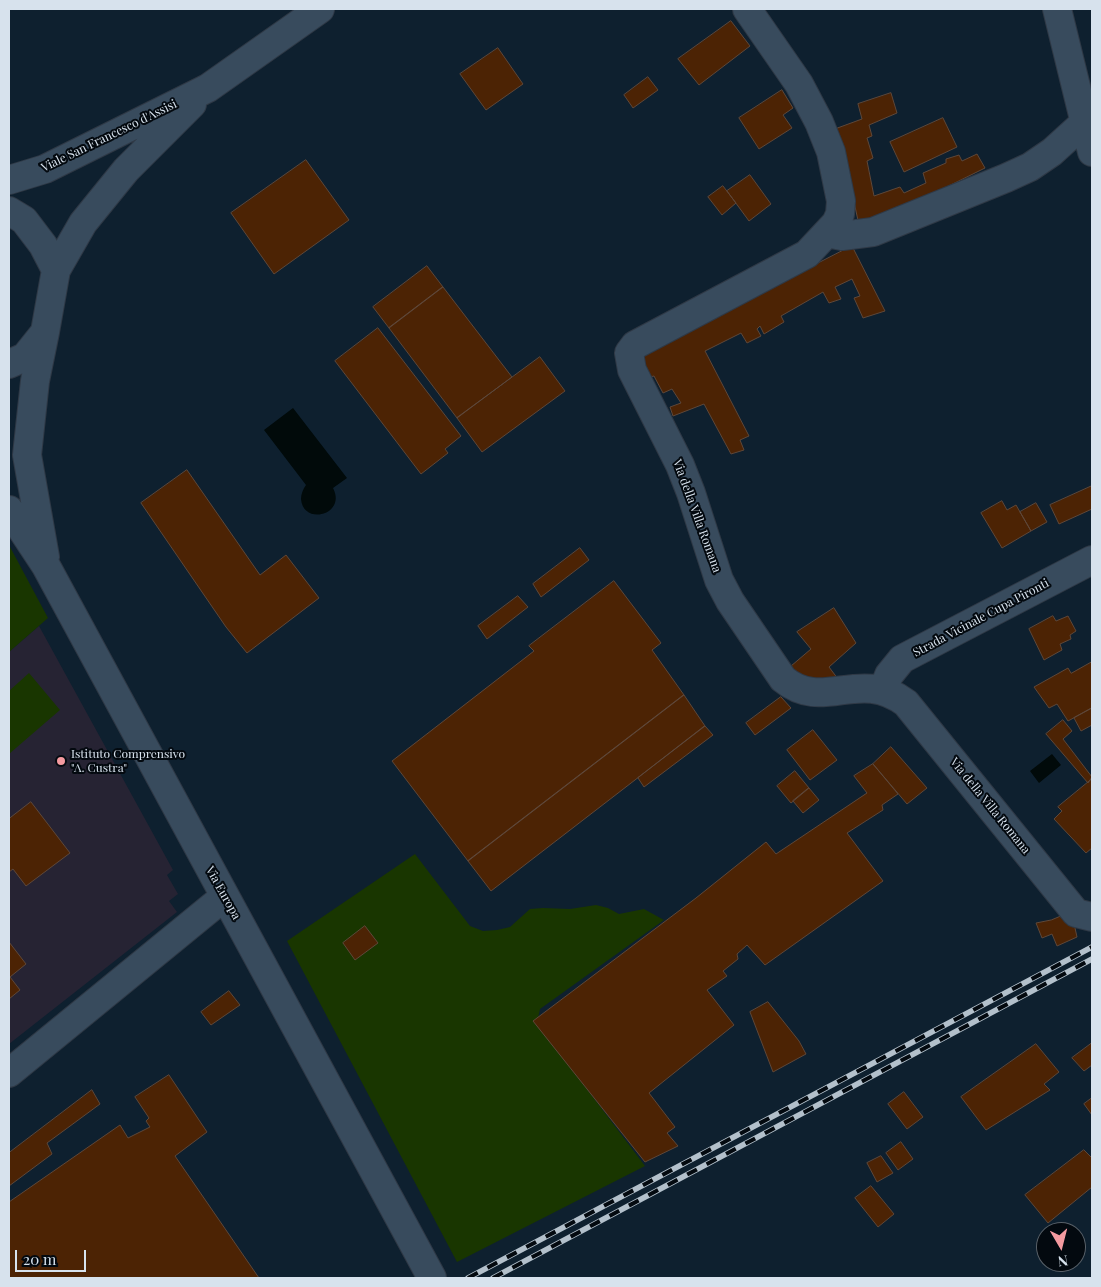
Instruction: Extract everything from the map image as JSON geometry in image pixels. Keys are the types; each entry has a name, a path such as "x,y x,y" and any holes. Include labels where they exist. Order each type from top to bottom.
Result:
{"street":[{"name":"Viale San Francesco d'Assisi","path":"9,180 45,169 208,88 320,9"},
{"name":"Via della Villa Romana","path":"747,9 799,84 819,122 831,152 841,202 838,218 807,254 635,345 629,352 632,370 680,465 719,580 730,601 783,679 792,687 809,693 861,687 883,690 894,694 906,703 1076,913 1092,917"},
{"path":"1057,9 1092,152"},
{"name":"Viale San Francesco d'Assisi","path":"46,566 28,455 35,381 56,270 83,223 126,170 208,88"},
{"path":"827,233 857,236 873,232 1006,178 1030,167 1052,152 1085,122"},
{"path":"9,211 24,220 43,245 56,270"},
{"path":"9,364 25,358 45,332"},
{"name":"Via Europa","path":"9,510 46,566 430,1274"},
{"name":"Strada Vicinale Cupa Pironti","path":"883,690 889,675 902,659 1092,560"},
{"path":"9,1073 224,897"}],"shaded area":[{"path":"293,408 347,478 333,488 336,497 334,505 323,514 316,515 304,507 301,497 306,485 264,430"},
{"name":"Istituto Comprensivo \"A. Custra\"","path":"39,626 173,870 167,875 178,894 169,901 177,912 9,1044 9,652"},
{"path":"1052,754 1061,765 1039,783 1030,771"}],"green space":[{"path":"9,545 48,618 9,652"},
{"path":"29,673 60,710 9,754 9,691"},
{"path":"415,854 470,926 483,931 510,927 530,909 543,908 570,909 596,905 608,908 619,914 644,909 664,920 540,1009 537,1023 645,1166 457,1262 287,941"}],"building":[{"path":"731,21 750,46 699,85 678,59"},
{"path":"498,48 523,84 486,110 460,74"},
{"path":"648,77 658,90 633,108 624,95"},
{"path":"782,90 793,108 783,115 792,128 759,149 739,118"},
{"path":"891,93 897,113 869,125 872,136 867,138 873,158 867,161 874,196 900,187 904,193 926,183 923,173 946,163 946,159 959,155 962,161 977,154 985,168 900,210 859,225 846,165 832,130 862,119 858,104"},
{"path":"943,118 957,147 904,172 890,142"},
{"path":"306,160 349,220 274,274 231,213"},
{"path":"750,175 771,204 749,221 727,191"},
{"path":"723,186 736,203 722,215 708,197"},
{"path":"852,246 885,311 863,318 854,298 860,296 852,279 835,287 841,299 829,303 823,292 781,316 784,322 764,334 760,326 757,329 761,336 747,343 741,333 705,351 749,436 740,440 744,450 731,454 704,404 673,416 670,407 681,403 672,389 663,393 654,376 642,379 634,358"},
{"path":"427,266 443,287 389,328 373,307"},
{"path":"443,287 512,377 457,418 389,328"},
{"path":"378,328 461,436 445,449 448,453 421,474 335,361"},
{"path":"540,357 565,391 482,452 457,418"},
{"path":"187,470 260,575 286,555 319,598 247,653 226,627 141,503"},
{"path":"1092,486 1092,509 1059,524 1050,505"},
{"path":"1002,501 1007,510 1016,505 1031,531 1002,548 981,513"},
{"path":"1036,503 1047,522 1031,531 1020,512"},
{"path":"580,548 589,560 541,597 533,584"},
{"path":"614,581 661,643 652,650 684,695 468,861 392,761 534,651 529,646"},
{"path":"518,596 528,607 487,639 478,626"},
{"path":"834,608 856,643 829,667 838,679 805,683 791,666 811,649 797,632"},
{"path":"1053,616 1056,621 1068,616 1076,631 1070,635 1071,639 1060,644 1062,650 1044,660 1029,629"},
{"path":"1092,662 1092,708 1068,721 1057,704 1049,708 1034,687 1068,668 1071,673"},
{"path":"684,695 705,726 491,891 468,861"},
{"path":"781,697 791,708 755,735 746,723"},
{"path":"1092,708 1092,725 1081,731 1074,718"},
{"path":"1063,720 1072,731 1063,739 1092,777 1088,783 1046,734"},
{"path":"705,726 713,735 644,787 638,778"},
{"path":"813,730 837,760 810,780 787,750"},
{"path":"891,747 927,788 907,804 873,764"},
{"path":"873,764 898,794 882,805 883,810 847,833 883,881 765,965 747,945 737,954 738,959 723,971 727,976 707,990 734,1025 649,1093 675,1127 667,1133 678,1146 645,1162 533,1021 696,898 766,842 776,854 867,793 854,776"},
{"path":"795,771 809,788 791,803 777,786"},
{"path":"1092,779 1092,848 1086,853 1054,819 1062,811 1058,807"},
{"path":"809,788 819,800 803,813 793,801"},
{"path":"31,802 70,853 26,886 13,869 9,872 9,819"},
{"path":"1069,913 1077,924 1075,928 1077,937 1057,946 1052,934 1042,938 1036,923"},
{"path":"365,926 378,943 355,960 343,943"},
{"path":"9,942 26,964 10,977 20,990 9,999"},
{"path":"229,991 240,1005 211,1025 201,1012"},
{"path":"768,1002 799,1041 806,1054 773,1072 750,1012"},
{"path":"1092,1043 1092,1065 1084,1071 1072,1058"},
{"path":"1036,1044 1059,1072 1044,1084 1050,1090 986,1130 961,1097"},
{"path":"169,1075 207,1132 175,1156 259,1278 9,1278 9,1202 120,1125 128,1138 150,1127 146,1121 149,1118 135,1097"},
{"path":"92,1090 100,1104 47,1143 52,1154 9,1186 9,1153"},
{"path":"904,1092 923,1117 907,1129 888,1104"},
{"path":"1092,1098 1092,1115 1084,1104"},
{"path":"901,1142 913,1159 898,1170 886,1153"},
{"path":"1084,1150 1092,1158 1092,1187 1049,1222 1047,1222 1025,1195"},
{"path":"881,1156 893,1173 877,1182 867,1163"},
{"path":"871,1186 894,1214 878,1227 855,1198"}],"railway":[{"path":"468,1278 1092,947"},
{"path":"493,1278 1092,959"}],"place":[{"name":"Istituto Comprensivo \"A. Custra\"","path":"61,761"}]}
